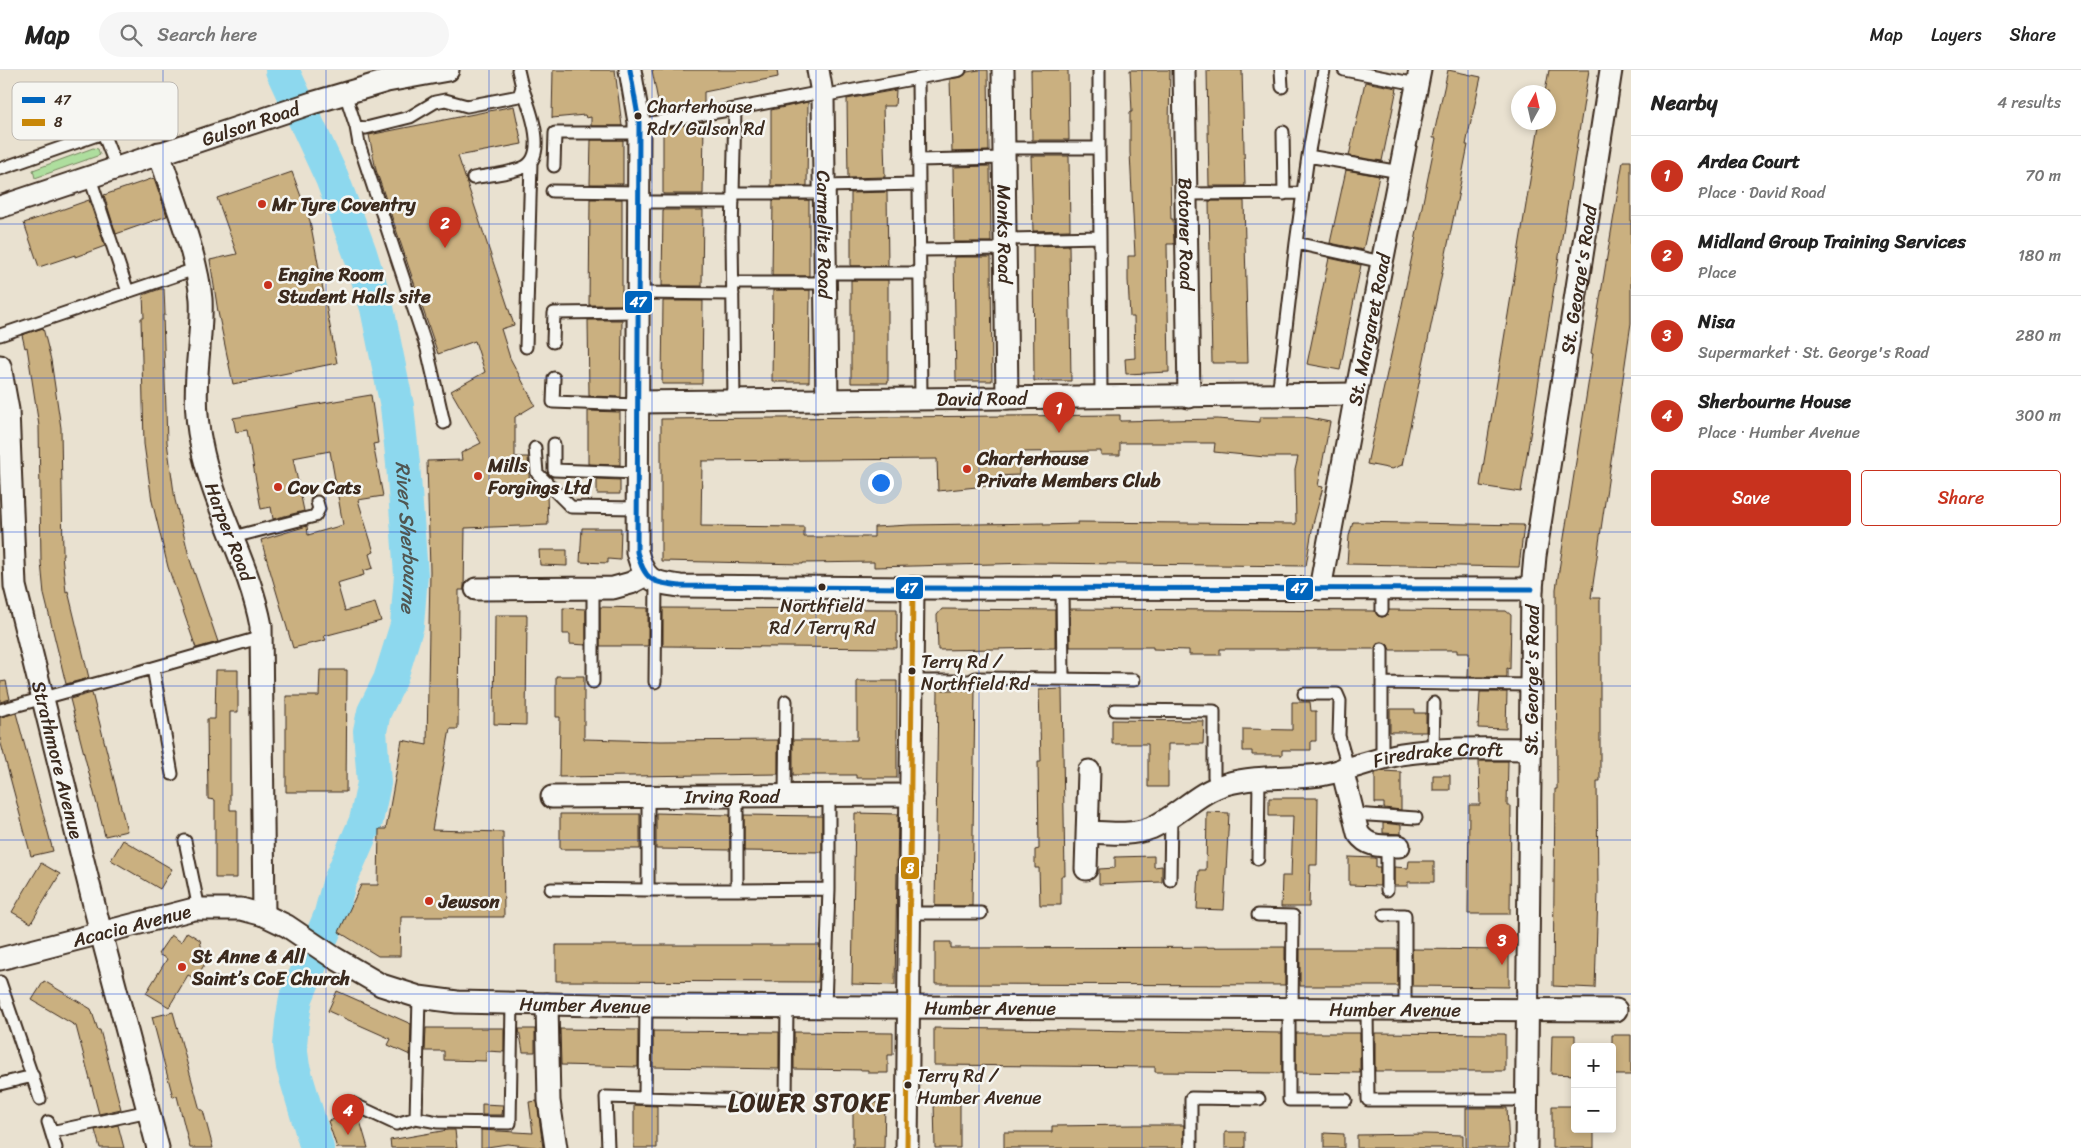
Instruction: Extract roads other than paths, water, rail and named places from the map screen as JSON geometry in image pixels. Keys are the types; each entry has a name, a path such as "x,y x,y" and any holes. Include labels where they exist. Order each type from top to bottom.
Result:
{"street":[{"name":"Gulson Road","path":"0,207 312,103 387,81 448,70"},
{"path":"630,70 639,129 637,552 651,578"},
{"name":"Carmelite Road","path":"818,70 822,94 827,400"},
{"name":"Monks Road","path":"1003,70 1007,398"},
{"name":"Botoner Road","path":"1184,70 1189,397"},
{"name":"St. George's Road","path":"1526,1148 1532,589 1535,556 1611,70"},
{"name":"St. Margaret Road","path":"1320,589 1356,394 1419,77"},
{"name":"Harper Road","path":"159,153 195,268 201,299 196,401 200,440 218,506 233,537 253,592 262,637 264,915"},
{"name":"Strathmore Avenue","path":"0,366 8,410 16,586 101,933 158,1148"},
{"name":"David Road","path":"637,404 734,401 1356,394"},
{"path":"476,589 613,588 651,578 680,586 1062,589 1532,589"},
{"path":"907,1148 912,588"},
{"name":"Firedrake Croft","path":"1088,832 1135,833 1151,828 1192,800 1216,788 1259,777 1322,775 1382,758 1433,750 1530,749"},
{"name":"Firedrake Croft","path":"1345,768 1358,833 1362,839 1374,845 1393,846"},
{"path":"1086,869 1089,771"},
{"name":"Irving Road","path":"552,796 911,795"},
{"name":"Acacia Avenue","path":"0,959 199,909 242,909 264,915"},
{"name":"Humber Avenue","path":"264,915 287,926 333,957 381,985 419,997 457,1002 646,1006 1624,1010"},
{"path":"547,1004 549,1101 556,1148"}],"lane":[{"path":"518,70 535,125 537,147 531,162 526,347"},
{"path":"554,166 555,132 639,129 735,109 960,70"},
{"path":"1099,70 1101,397"},
{"path":"1282,70 1282,88"},
{"path":"1278,396 1302,193 1324,70"},
{"path":"1344,70 1419,77"},
{"path":"918,78 921,399"},
{"path":"356,127 366,128 410,117 436,102 445,100 467,106 512,99 519,96 522,86"},
{"path":"346,93 359,144 428,349 444,423"},
{"path":"734,401 733,198 735,109"},
{"path":"1283,132 1284,194"},
{"path":"0,170 84,140"},
{"path":"106,140 117,169"},
{"path":"918,160 1099,148"},
{"path":"1308,156 1400,172"},
{"path":"473,178 524,168 531,162"},
{"path":"90,178 128,292"},
{"path":"552,191 638,197 733,198 918,184"},
{"path":"1186,194 1302,193"},
{"path":"919,250 1100,237"},
{"path":"1296,243 1382,262"},
{"path":"0,335 195,268"},
{"path":"554,342 554,313 638,303 733,288 825,278 919,273"},
{"path":"554,378 553,402 637,404"},
{"path":"554,444 554,470 638,473"},
{"path":"535,448 537,473 571,507 637,508"},
{"path":"233,537 315,516 319,509 317,502"},
{"path":"651,578 655,682"},
{"path":"592,588 593,682"},
{"path":"1062,589 1062,679"},
{"path":"1382,589 1382,610"},
{"path":"0,710 262,637"},
{"path":"1382,649 1382,758"},
{"path":"152,668 172,774"},
{"path":"912,681 970,680 976,678 1134,680"},
{"path":"1382,683 1531,685"},
{"name":"Firedrake Croft","path":"1304,694 1336,694 1340,701 1339,736 1345,768"},
{"path":"786,701 786,795"},
{"path":"1433,750 1434,703"},
{"path":"1114,710 1214,711 1214,776 1216,788"},
{"path":"1258,859 1259,777"},
{"path":"825,1006 829,889 829,795"},
{"path":"648,796 648,890"},
{"path":"737,796 737,890"},
{"path":"1353,814 1416,818"},
{"path":"1170,880 1171,816"},
{"path":"185,841 199,909"},
{"path":"1387,890 1393,846"},
{"path":"551,889 829,889"},
{"path":"910,913 981,913"},
{"path":"1258,915 1293,916 1288,1100 1346,1100"},
{"path":"1384,915 1405,915 1405,1010"},
{"path":"0,982 40,1099"},
{"path":"416,1118 419,997"},
{"path":"349,1102 396,1124 416,1118 438,1122 510,1123 512,1003"},
{"path":"645,1098 646,1006"},
{"path":"608,1148 606,1097 786,1102 788,1006"},
{"path":"1367,1009 1368,1100 1526,1100"},
{"path":"0,1084 33,1076"},
{"path":"1190,1148 1191,1098 1259,1099"},
{"path":"56,1148 50,1127 149,1111"}],"waterway":[{"name":"River Sherbourne","path":"282,70 332,178 360,253 377,308 397,406 411,575 407,625 390,680 374,712 370,731 374,783 366,821 339,883 330,917 296,998 290,1045 293,1067 317,1148"}],"place":[{"name":"Charterhouse Rd / Gulson Rd","path":"638,116"},
{"name":"Mr Tyre Coventry","path":"262,204"},
{"name":"Midland Group Training Services","path":"445,248"},
{"name":"Engine Room Student Halls site","path":"268,285"},
{"name":"Ardea Court","path":"1059,433"},
{"name":"Charterhouse Private Members Club","path":"967,469"},
{"name":"Mills Forgings Ltd","path":"478,476"},
{"name":"Cov Cats","path":"278,487"},
{"name":"Northfield Rd / Terry Rd","path":"822,587"},
{"name":"Terry Rd / Northfield Rd","path":"912,671"},
{"name":"Jewson","path":"429,901"},
{"name":"Nisa","path":"1502,965"},
{"name":"St Anne & All Saint’s CoE Church","path":"182,967"},
{"name":"Terry Rd / Humber Avenue","path":"908,1085"},
{"name":"Sherbourne House","path":"348,1135"}],"district":[{"name":"LOWER STOKE","path":"809,1103"}]}
